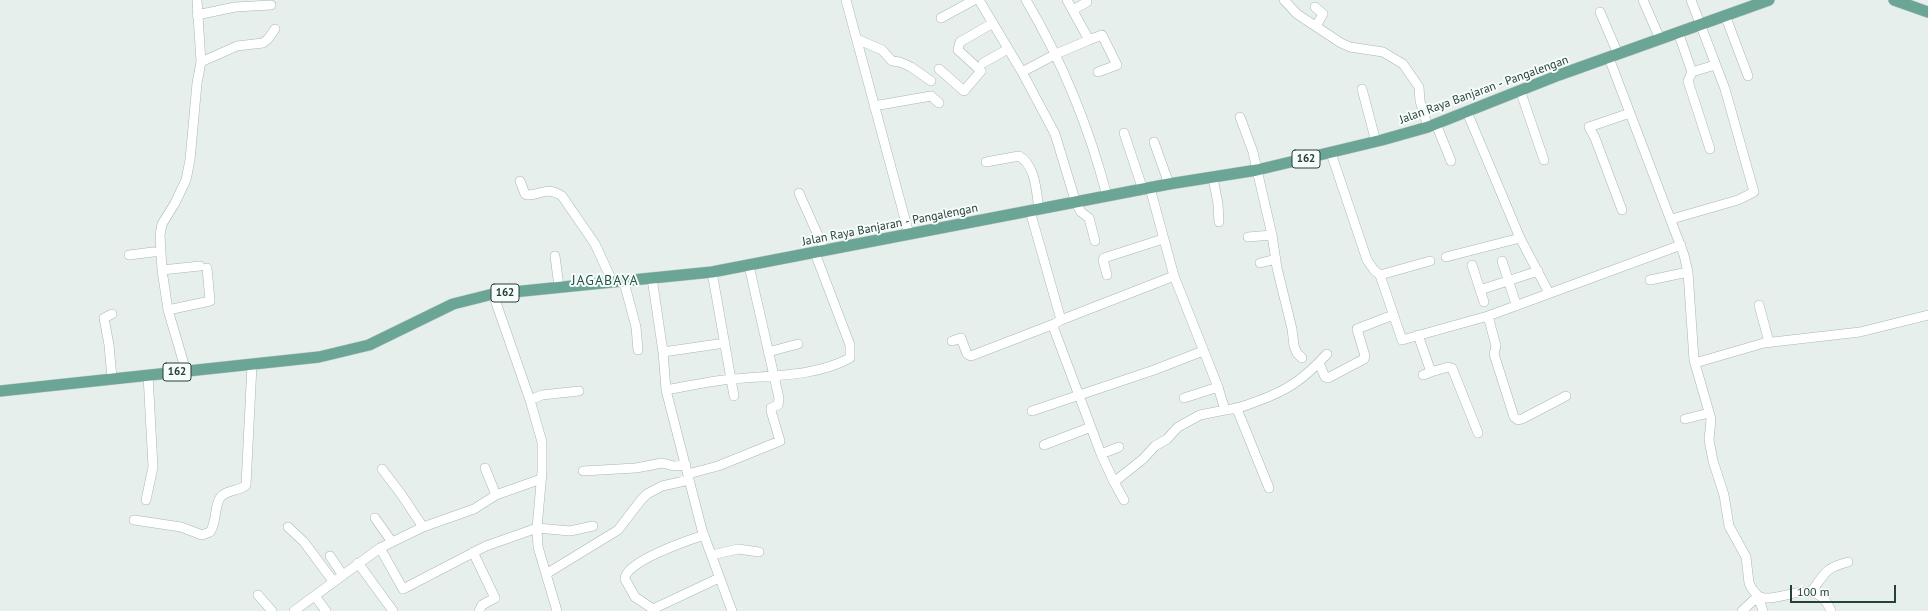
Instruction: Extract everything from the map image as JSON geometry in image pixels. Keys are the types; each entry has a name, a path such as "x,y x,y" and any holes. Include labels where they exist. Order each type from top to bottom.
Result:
{"main road":[{"name":"Jalan Raya Banjaran - Pangalengan","path":"0,391 319,357 369,345 454,304 493,294 559,287 619,283 749,266 1169,184 1257,170 1376,142 1432,125 1520,90 1767,0"},
{"path":"1903,2 1928,12"}],"street":[{"path":"186,371 168,310 162,270 161,251 162,224 181,192 190,160 197,83 201,62 197,0"},
{"path":"846,0 859,40 874,106 909,234"},
{"path":"942,18 974,0"},
{"path":"979,0 1022,72 1055,134 1076,203 1081,212 1089,218 1096,241"},
{"path":"1026,0 1056,54 1085,124 1107,196"},
{"path":"1067,0 1089,40"},
{"path":"1284,0 1297,14 1350,48 1384,52 1403,64 1419,87 1420,101 1450,161"},
{"path":"1644,0 1660,39"},
{"path":"1672,219 1738,200 1754,192 1725,89 1691,0"},
{"path":"1073,10 1087,2"},
{"path":"197,15 235,7 270,5"},
{"path":"1315,7 1323,14 1316,26"},
{"path":"1600,12 1630,113 1681,245 1688,272 1695,363 1711,419 1709,440 1712,461 1724,495 1729,526 1744,551 1747,563 1747,573 1752,590 1758,596 1763,611"},
{"path":"1725,15 1748,76"},
{"path":"939,70 964,91 981,71 958,50 960,42 993,23"},
{"path":"201,62 237,46 263,43 275,29"},
{"path":"1678,32 1692,72 1688,80 1710,149"},
{"path":"1022,72 1056,54 1102,35 1117,65 1098,72"},
{"path":"859,40 882,50 892,61 900,62 911,67 931,81"},
{"path":"983,63 1008,49"},
{"path":"1692,72 1715,65"},
{"path":"1362,89 1376,142"},
{"path":"1520,90 1544,160"},
{"path":"874,106 931,96 939,103"},
{"path":"1467,112 1520,238 1549,293"},
{"path":"1622,210 1595,138 1586,123 1630,113"},
{"path":"1240,117 1257,170 1272,235 1277,268 1292,329 1294,346 1297,353 1302,358"},
{"path":"1124,133 1146,189 1174,276 1218,387 1225,410"},
{"path":"1154,142 1169,184"},
{"path":"1331,153 1367,260 1374,270 1380,275 1402,340 1488,316 1681,245"},
{"path":"986,162 1019,156 1024,159 1032,172 1034,210 1058,322 1054,329 1101,454 1124,500"},
{"path":"1212,178 1218,204 1219,222"},
{"path":"520,181 525,194 527,195 545,190 562,196 595,244 619,283 636,327 638,350"},
{"path":"666,390 732,379 813,371 835,366 850,358 850,345 820,252 798,193"},
{"path":"1248,237 1272,235"},
{"path":"1446,257 1520,238"},
{"path":"1107,275 1103,260 1104,258 1163,239"},
{"path":"129,255 161,251"},
{"path":"555,256 559,287"},
{"path":"1260,263 1276,259"},
{"path":"1380,275 1430,261"},
{"path":"1502,261 1515,301"},
{"path":"1472,265 1484,302"},
{"path":"546,574 618,530 647,494 662,486 780,442 770,411 771,408 779,402 749,266"},
{"path":"162,270 203,267 210,301 168,310"},
{"path":"1480,290 1538,271"},
{"path":"712,272 734,396"},
{"path":"1650,280 1688,272"},
{"path":"952,341 961,338 967,354 970,356 1174,276"},
{"path":"652,278 663,352 666,390 704,535 712,555 729,610"},
{"path":"493,294 530,400 542,442 541,480 537,528 538,547 557,611"},
{"path":"1759,305 1769,342"},
{"path":"112,314 104,318 109,345 112,378"},
{"path":"1319,362 1325,377 1328,378 1364,359 1365,356 1357,329 1393,315"},
{"path":"1695,363 1769,342 1860,332 1928,315"},
{"path":"1488,316 1496,346 1494,354 1514,417 1518,420 1522,420 1566,396"},
{"path":"1418,335 1427,373 1448,367 1452,368 1478,433"},
{"path":"663,352 725,343"},
{"path":"768,352 798,344"},
{"path":"1032,411 1154,370 1203,351"},
{"path":"1114,482 1143,459 1155,446 1167,439 1178,427 1200,415 1237,409 1278,394 1309,373 1327,354"},
{"path":"134,520 181,527 202,535 210,532 217,516 218,502 221,497 246,485 252,365"},
{"path":"146,500 153,467 148,375"},
{"path":"1184,398 1218,387"},
{"path":"530,400 542,395 579,391"},
{"path":"1237,409 1269,488"},
{"path":"1685,419 1709,413"},
{"path":"1044,445 1091,427"},
{"path":"1101,454 1119,447"},
{"path":"583,470 636,468 662,463 674,466 686,465"},
{"path":"485,468 496,495"},
{"path":"382,469 402,494 423,527"},
{"path":"297,610 342,574 380,548 423,527 474,509 496,495 541,480"},
{"path":"375,518 392,542"},
{"path":"380,548 403,589 473,552 537,528 568,532 593,526"},
{"path":"288,528 304,542 333,581"},
{"path":"704,535 667,548 626,573 625,579 635,597 656,610 719,578"},
{"path":"712,555 738,549 759,552"},
{"path":"473,552 495,598 482,605 479,611"},
{"path":"330,556 342,574"},
{"path":"1812,591 1826,571 1832,567 1848,562"},
{"path":"358,563 393,611"},
{"path":"1758,596 1771,598 1812,591 1824,598 1831,611"},
{"path":"258,595 272,611"},
{"path":"314,596 326,611"},
{"path":"1742,611 1758,596"}],"district":[{"name":"JAGABAYA","path":"605,281"}]}
